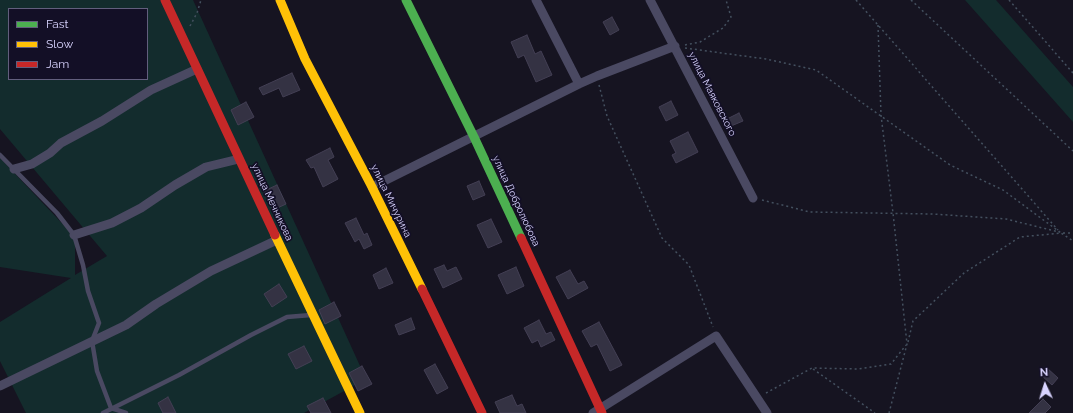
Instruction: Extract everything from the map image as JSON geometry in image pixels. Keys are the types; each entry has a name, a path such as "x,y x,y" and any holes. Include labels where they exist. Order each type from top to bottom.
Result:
{"street":[{"name":"улица Мечникова","path":"165,0 312,315 360,413"},
{"name":"улица Мичурина","path":"280,0 305,59 372,187 482,413"},
{"name":"улица Добролюбова","path":"406,0 474,137 599,412"},
{"path":"536,0 579,84"},
{"name":"улица Маяковского","path":"650,0 753,198"},
{"path":"372,187 579,84 675,46"},
{"path":"14,169 32,164 50,153 61,143 102,120 150,90 197,69"},
{"path":"74,235 112,223 141,208 175,185 206,168 239,159"},
{"path":"0,386 126,325 156,304 211,271 277,240"},
{"path":"599,412 716,336 767,413"}],"lane":[{"path":"0,155 57,213 74,235 83,265 88,291 99,323 92,341 97,371 111,408"},
{"path":"103,413 180,375 251,334 287,317 312,315"},
{"path":"111,408 126,413"}],"path":[{"path":"181,35 189,27 198,13 201,0"},
{"path":"675,46 700,42 723,28 731,17 726,0"},
{"path":"856,0 1061,233"},
{"path":"911,0 1073,151"},
{"path":"1009,0 1073,73"},
{"path":"757,398 812,368 858,370 891,364 907,344 881,115 878,25"},
{"path":"675,46 766,59 816,70 950,165 1003,190 1073,242"},
{"path":"597,76 607,116 662,238 689,264 716,336"},
{"path":"753,198 810,212 933,214 1006,219 1061,233"},
{"path":"889,413 913,321 964,273 1020,237 1073,233"},
{"path":"812,368 875,413"}],"green space":[{"path":"0,0 193,0 366,379 304,413 26,413 0,361 0,322 71,278 0,267 0,158 75,237 75,275 107,256 0,129"},
{"path":"965,0 996,0 1073,87 1073,122"}],"building":[{"path":"612,17 619,30 610,35 603,22"},
{"path":"527,35 535,54 541,51 552,75 536,82 524,55 518,58 511,42"},
{"path":"292,73 300,90 283,97 279,88 263,95 259,88"},
{"path":"671,101 678,115 666,121 659,107"},
{"path":"246,102 254,117 238,125 231,110"},
{"path":"739,113 743,121 731,126 727,119"},
{"path":"688,132 698,152 676,163 672,155 676,153 670,141"},
{"path":"330,148 334,157 328,160 338,179 323,187 314,167 311,168 306,160"},
{"path":"479,181 485,195 473,200 467,186"},
{"path":"277,185 286,204 273,210 264,191"},
{"path":"356,218 364,235 367,233 372,245 364,249 359,239 355,242 345,223"},
{"path":"491,219 502,242 488,248 477,225"},
{"path":"444,265 447,271 456,267 462,279 443,288 434,269"},
{"path":"516,267 524,286 507,294 498,275"},
{"path":"386,268 393,283 379,289 373,275"},
{"path":"570,270 578,284 584,281 588,288 568,299 556,277"},
{"path":"279,284 287,297 272,307 264,294"},
{"path":"334,302 341,316 325,324 319,310"},
{"path":"411,318 415,329 399,335 395,325"},
{"path":"539,320 546,334 551,332 555,340 541,347 538,340 532,343 524,328"},
{"path":"599,322 622,365 610,371 597,344 591,347 582,331"},
{"path":"304,346 312,361 296,369 288,354"},
{"path":"435,364 448,388 437,394 424,370"},
{"path":"362,366 372,384 358,391 349,373"},
{"path":"1047,368 1058,378 1052,385 1041,375"},
{"path":"512,395 517,406 522,404 526,413 500,413 495,402"},
{"path":"168,397 176,413 163,413 158,403"},
{"path":"323,398 331,413 311,413 307,406"},
{"path":"1043,399 1051,407 1045,413 1029,413"}],"traffic: fast":[{"path":"406,0 474,137 521,238"}],"traffic: slow":[{"path":"280,0 305,59 372,187 422,289"},
{"path":"275,235 360,413"}],"traffic: jam":[{"path":"165,0 275,235"},
{"path":"521,238 602,413"},
{"path":"422,289 482,413"}]}
